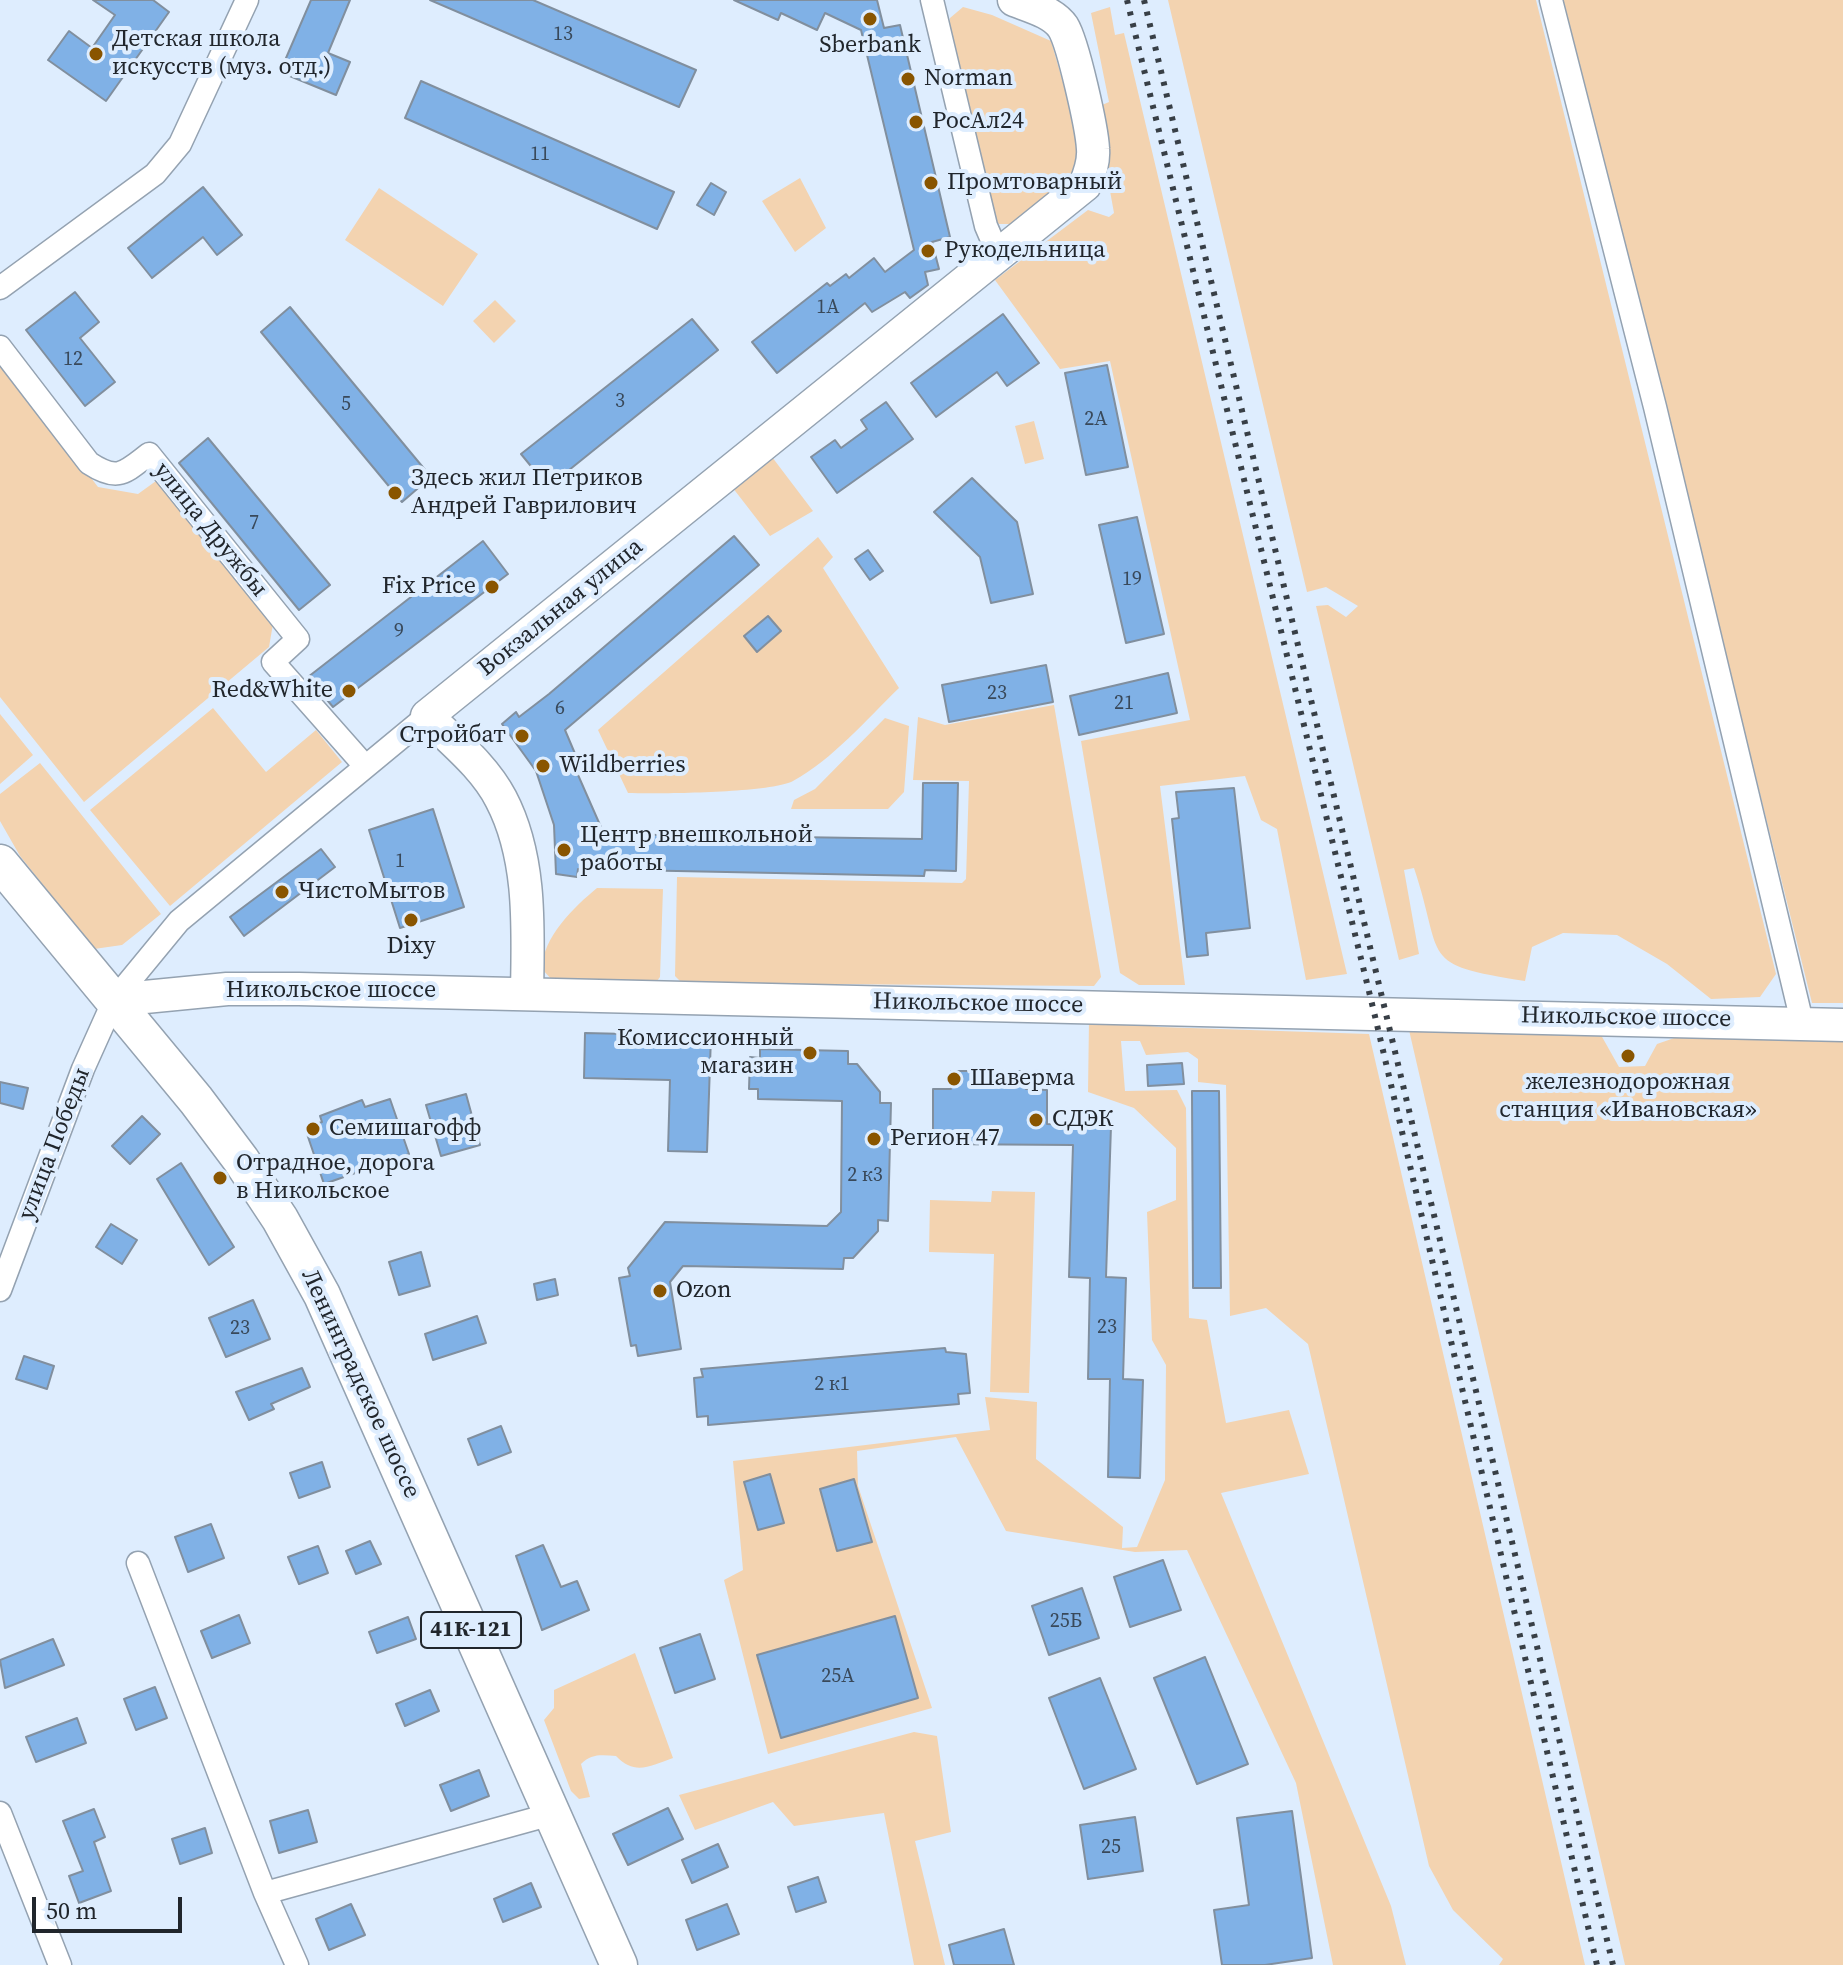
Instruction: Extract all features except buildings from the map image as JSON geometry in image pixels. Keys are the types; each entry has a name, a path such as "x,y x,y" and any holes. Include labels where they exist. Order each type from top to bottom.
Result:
{"main road":[{"name":"Вокзальная улица","path":"427,716 1085,185 1092,169 1094,148 1062,25 1048,14 1014,0"},
{"path":"427,716 478,766 502,800 527,893 527,994"},
{"name":"Ленинградское шоссе","path":"0,863 241,1160 315,1282 619,1965"},
{"name":"Никольское шоссе","path":"114,1000 250,988 1843,1025"}],"street":[{"path":"0,288 155,174 172,154 205,95 247,0"},
{"path":"932,0 986,226 998,254"},
{"path":"1551,0 1655,407 1802,1022"},
{"name":"улица Дружбы","path":"0,347 89,463 106,474 123,474 149,454 298,639 273,662 365,766"},
{"name":"Вокзальная улица","path":"114,1000 179,921 427,716"},
{"name":"улица Победы","path":"0,1290 83,1069 114,1000"},
{"path":"138,1563 265,1893 297,1965"},
{"path":"0,1813 60,1965"},
{"path":"265,1893 552,1814"}],"shaded area":[{"path":"1168,0 1536,0 1776,974 1760,997 1711,999 1667,964 1617,935 1563,933 1532,947 1525,981 1466,969 1441,953 1434,940 1414,868 1404,870 1419,954 1399,960 1316,606 1328,605 1346,617 1358,606 1326,587 1307,592"},
{"path":"1563,0 1843,0 1843,1003 1812,1003"},
{"path":"963,7 992,15 1051,41 1082,148 1077,174 1013,224 999,224 992,217 947,35 950,18"},
{"path":"1110,7 1115,35 1124,33 1347,974 1306,980 1277,829 1261,820 1245,776 1160,786 1185,985 1139,985 1120,973 1081,741 1190,720 1110,361 1060,369 995,280 1088,210 1109,217 1114,213 1095,108 1109,102 1091,13"},
{"path":"800,178 826,228 795,252 762,201"},
{"path":"379,188 478,254 443,306 345,240"},
{"path":"495,300 516,321 494,343 473,321"},
{"path":"0,359 98,487 138,494 156,481 274,618 269,647 84,802 0,697"},
{"path":"1034,421 1044,459 1025,464 1015,426"},
{"path":"769,453 813,511 770,536 729,483"},
{"path":"818,537 833,557 823,568 899,688 835,750 793,781 739,790 628,793 598,730"},
{"path":"1054,705 1101,977 1094,986 682,983 675,976 677,877 962,883 966,879 969,781 913,780 918,717 945,725"},
{"path":"213,708 266,772 316,730 342,762 170,906 90,810"},
{"path":"0,714 33,755 0,784"},
{"path":"885,718 909,726 904,792 888,809 791,809 794,800 815,789"},
{"path":"40,763 161,914 122,945 94,949 20,856 0,821 0,794"},
{"path":"597,888 663,889 660,977 654,985 553,981 542,969 543,957 553,935 569,914"},
{"path":"1089,1020 1160,1027 1369,1034 1585,1965 1499,1965 1503,1959 1453,1910 1429,1866 1308,1344 1266,1308 1230,1316 1226,1085 1198,1082 1198,1059 1188,1052 1146,1055 1140,1041 1121,1041 1125,1091 1177,1090 1186,1108 1189,1318 1207,1320 1226,1423 1289,1410 1309,1474 1221,1493 1391,1906 1406,1965 1333,1965 1296,1783 1187,1550 1135,1552 1006,1531 956,1437 857,1451 858,1486 932,1708 768,1754 724,1580 743,1570 733,1461 990,1430 985,1397 1037,1402 1036,1459 1123,1527 1122,1548 1137,1547 1165,1480 1166,1365 1152,1340 1147,1212 1176,1200 1176,1148 1134,1108 1088,1092"},
{"path":"1409,1030 1601,1035 1619,1067 1645,1066 1657,1044 1683,1035 1843,1040 1843,1965 1625,1965"},
{"path":"992,1191 1035,1192 1029,1393 990,1392 994,1254 929,1252 930,1200 991,1202"},
{"path":"635,1653 673,1758 636,1768 616,1756 589,1758 581,1764 590,1797 579,1799 571,1791 544,1720 554,1708 554,1690"},
{"path":"914,1732 937,1736 951,1832 915,1841 945,1965 914,1965 884,1813 794,1826 773,1802 695,1830 679,1795"}],"railway":[{"path":"1127,0 1374,1012 1597,1965"},
{"path":"1144,0 1613,1965"}],"place":[{"name":"Sberbank","path":"870,19"},
{"name":"Детская школа искусств (муз. отд.)","path":"96,54"},
{"name":"Norman","path":"908,79"},
{"name":"РосАл24","path":"916,122"},
{"name":"Промтоварный","path":"931,183"},
{"name":"Рукодельница","path":"928,251"},
{"name":"Здесь жил Петриков Андрей Гаврилович","path":"395,493"},
{"name":"Fix Price","path":"492,587"},
{"name":"Red&White","path":"349,691"},
{"name":"Стройбат","path":"522,736"},
{"name":"Wildberries","path":"543,766"},
{"name":"Центр внешкольной работы","path":"564,850"},
{"name":"ЧистоМытов","path":"282,892"},
{"name":"Dixy","path":"411,920"},
{"name":"Комиссионный магазин","path":"810,1053"},
{"name":"железнодорожная станция «Ивановская»","path":"1628,1056"},
{"name":"Шаверма","path":"954,1079"},
{"name":"СДЭК","path":"1036,1120"},
{"name":"Семишагофф","path":"313,1129"},
{"name":"Регион 47","path":"874,1139"},
{"name":"Отрадное, дорога в Никольское","path":"220,1178"},
{"name":"Ozon","path":"660,1291"}]}
